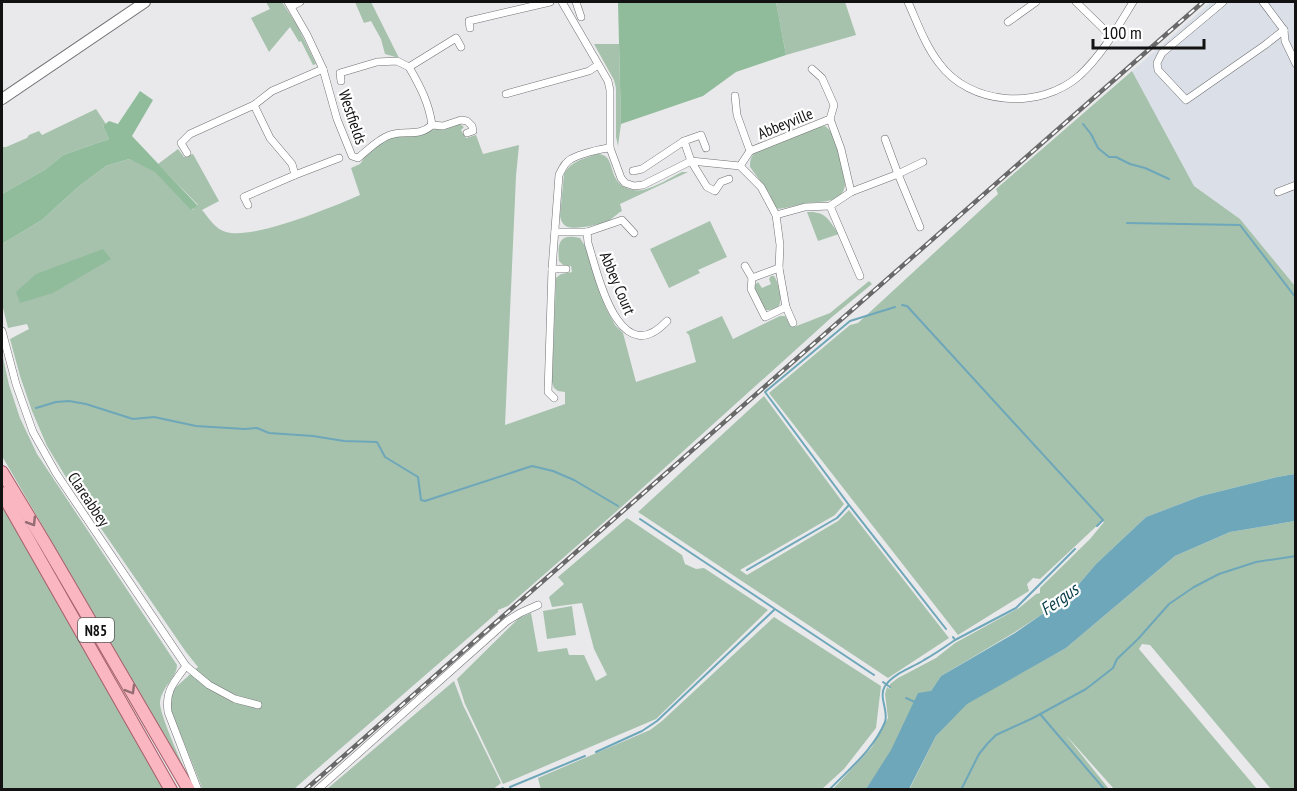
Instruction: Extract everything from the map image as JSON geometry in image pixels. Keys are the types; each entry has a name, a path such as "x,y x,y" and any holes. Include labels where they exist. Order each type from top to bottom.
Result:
{"main road":[{"path":"2,99 145,2"},
{"name":"N85","path":"2,472 189,789"},
{"name":"N85","path":"2,493 171,789"}],"street":[{"name":"Westfields","path":"300,2 290,4 323,69 337,119 352,156 358,158 388,135 418,133 432,125 443,126 467,120 473,130 467,133"},
{"path":"470,28 469,21 550,2"},
{"path":"562,2 608,81 610,148 621,178 625,183 634,186 643,185 692,161 740,166 761,187 776,215 780,245 779,268 786,307 793,323"},
{"path":"576,2 581,17"},
{"path":"908,2 928,47 944,69 962,84 986,95 1019,98 1038,96 1056,90 1088,67 1112,37 1133,2"},
{"path":"1008,22 1036,2"},
{"path":"1076,2 1112,37"},
{"path":"1223,2 1162,53 1157,63 1158,70 1186,100 1284,30"},
{"path":"1263,2 1284,30 1285,41 1296,64"},
{"path":"432,125 429,109 409,67 456,38 461,47"},
{"name":"Westfields","path":"341,81 340,73 377,62 397,61 409,67"},
{"path":"506,94 590,71 598,65"},
{"path":"187,153 181,142 190,134 254,105 272,91 323,69"},
{"name":"Abbeyville","path":"812,69 822,78 834,105 830,119 841,149 851,192"},
{"name":"Abbeyville","path":"735,96 737,115 750,151"},
{"path":"254,105 270,138 292,164 295,175"},
{"name":"Abbeyville","path":"740,166 750,151 830,119"},
{"path":"633,171 642,168 684,141 700,135 706,148"},
{"path":"885,138 920,226"},
{"path":"684,141 707,187 715,191 721,182 729,179"},
{"path":"554,398 548,392 552,269 559,175 569,159 610,148"},
{"name":"Westfields","path":"248,205 244,197 339,158"},
{"path":"776,215 805,207 830,206 851,192 922,162"},
{"path":"1278,192 1296,185"},
{"path":"830,206 860,276"},
{"name":"Abbey Court","path":"555,232 587,232 622,220 634,233"},
{"name":"Abbey Court","path":"587,232 588,243 609,304 625,331 637,337 649,335 659,330 667,321"},
{"path":"745,266 752,278 751,289 765,317 786,307"},
{"path":"752,278 779,268"},
{"path":"552,269 566,269"},
{"name":"Clareabbey","path":"2,331 16,384 33,432 56,473 186,666 208,685 235,699 258,705"},
{"path":"317,789 507,621 538,605"},
{"path":"186,666 168,694 167,702 168,712 198,789"}],"shaded area":[{"path":"1211,2 1295,2 1295,286 1240,219 1194,186 1132,71"}],"green space":[{"path":"266,2 282,2 297,25 316,64 313,65 301,41 299,42 290,27 269,52 251,18 270,9"},
{"path":"355,2 371,2 399,58 385,54 381,39 371,21 364,23"},
{"path":"618,2 776,2 786,55 736,72 703,96 621,124"},
{"path":"776,2 845,2 856,35 786,55"},
{"path":"594,44 619,44 621,124 618,146 616,88"},
{"path":"1132,71 1194,186 1240,219 1295,286 1295,474 1201,496 1146,517 1096,564 1061,605 941,676 866,789 833,789 872,747 888,718 885,694 887,687 890,689 890,684 936,658 955,643 1019,608 1040,593 1040,588 1104,522 1102,521 1040,579 1033,578 1027,584 1029,591 958,635 769,393 850,325 858,323 998,194 996,189"},
{"path":"140,91 153,100 132,136 198,206 191,210 155,172 129,159 106,166 77,188 42,220 2,244 2,194 46,169 63,155 109,139 103,126 109,121 118,124"},
{"path":"96,109 106,124 103,126 109,139 63,155 46,169 2,194 2,147 39,131 42,135"},
{"path":"460,124 464,127 461,130 466,138 476,135 483,154 519,145 505,425 565,404 565,392 554,388 552,382 556,278 561,274 572,272 571,266 563,265 559,261 559,244 564,238 580,238 585,246 606,308 615,325 623,333 636,382 696,362 689,335 686,332 722,316 733,339 780,316 785,316 794,327 830,313 869,281 872,284 832,317 618,510 508,606 498,610 294,789 203,790 171,710 171,696 175,688 198,667 67,479 47,446 32,411 10,339 29,329 27,324 8,328 2,304 2,244 42,220 77,188 106,166 129,159 155,171 192,210 198,205 158,164 178,149 184,157 193,154 219,201 202,210 215,226 222,231 239,233 273,227 360,195 351,168 360,164 387,138 418,136 435,129 444,130"},
{"path":"825,126 834,137 839,152 844,190 836,198 830,200 778,209 750,167 753,155 755,152"},
{"path":"597,154 607,158 617,180 632,190 648,189 682,172 688,172 620,204 622,211 610,220 577,228 568,227 560,216 564,174 574,163"},
{"path":"807,212 823,215 839,234 818,241"},
{"path":"710,221 727,257 698,270 700,273 669,288 650,249"},
{"path":"103,249 111,259 53,293 20,303 16,292 36,274"},
{"path":"774,276 777,283 780,302 777,308 766,310 758,299 754,286 758,282 762,288 771,284 769,279"},
{"path":"2,353 20,418 37,454 177,665 160,703 167,727 187,775 2,456"},
{"path":"764,396 844,504 835,515 740,570 747,575 838,521 849,510 949,638 888,678 638,512"},
{"path":"2,505 165,789 2,789"},
{"path":"627,518 682,555 685,564 696,569 704,568 768,610 656,719 503,784 465,704 457,679 519,618 531,613 538,652 567,648 569,655 584,655 596,681 607,675 594,649 582,603 552,607 549,597 564,584 558,577"},
{"path":"1295,521 1295,789 1271,789 1150,645 1142,644 1139,649 1257,789 1114,789 1065,734 1109,789 909,790 936,736 967,703 1066,648 1175,556 1230,532"},
{"path":"572,606 576,635 547,639 543,611"},
{"path":"774,617 881,686 876,728 844,769 822,789 541,790 538,778 650,730"},
{"path":"454,681 463,705 501,783 492,790 327,789"}],"water":[{"path":"1295,474 1295,521 1230,532 1175,556 1066,648 967,704 936,736 909,789 866,789 891,750 918,693 931,691 941,676 1061,605 1096,564 1146,517 1201,496"}],"waterway":[{"path":"1083,124 1098,148 1109,157 1116,157 1169,179"},
{"path":"1127,223 1240,225 1296,298"},
{"path":"902,305 907,306 1103,520 1097,526"},
{"path":"895,307 850,321 765,392 849,505 946,629"},
{"path":"36,408 69,401 133,419 154,417 196,426 257,428 269,433 377,442 385,457 418,477 421,500 425,501 532,466 553,471 574,480 618,506"},
{"path":"747,570 837,518 849,505"},
{"path":"640,519 874,675"},
{"path":"955,640 1016,608 1075,549"},
{"path":"961,790 979,754 996,735 1086,689 1113,668 1117,659 1169,604 1219,574 1256,562 1296,556"},
{"path":"596,752 642,731 657,721 774,610"},
{"path":"829,790 860,758 880,732 886,718 883,690 889,681 955,640 953,637"},
{"path":"883,682 890,687"},
{"path":"906,698 917,703"},
{"path":"1040,714 1105,790"},
{"path":"511,790 510,787 585,756"},
{"path":"499,790 503,788 504,790"}],"railway":[{"path":"305,790 1203,2"}],"water label":[{"name":"Fergus","path":"1059,599"}]}
